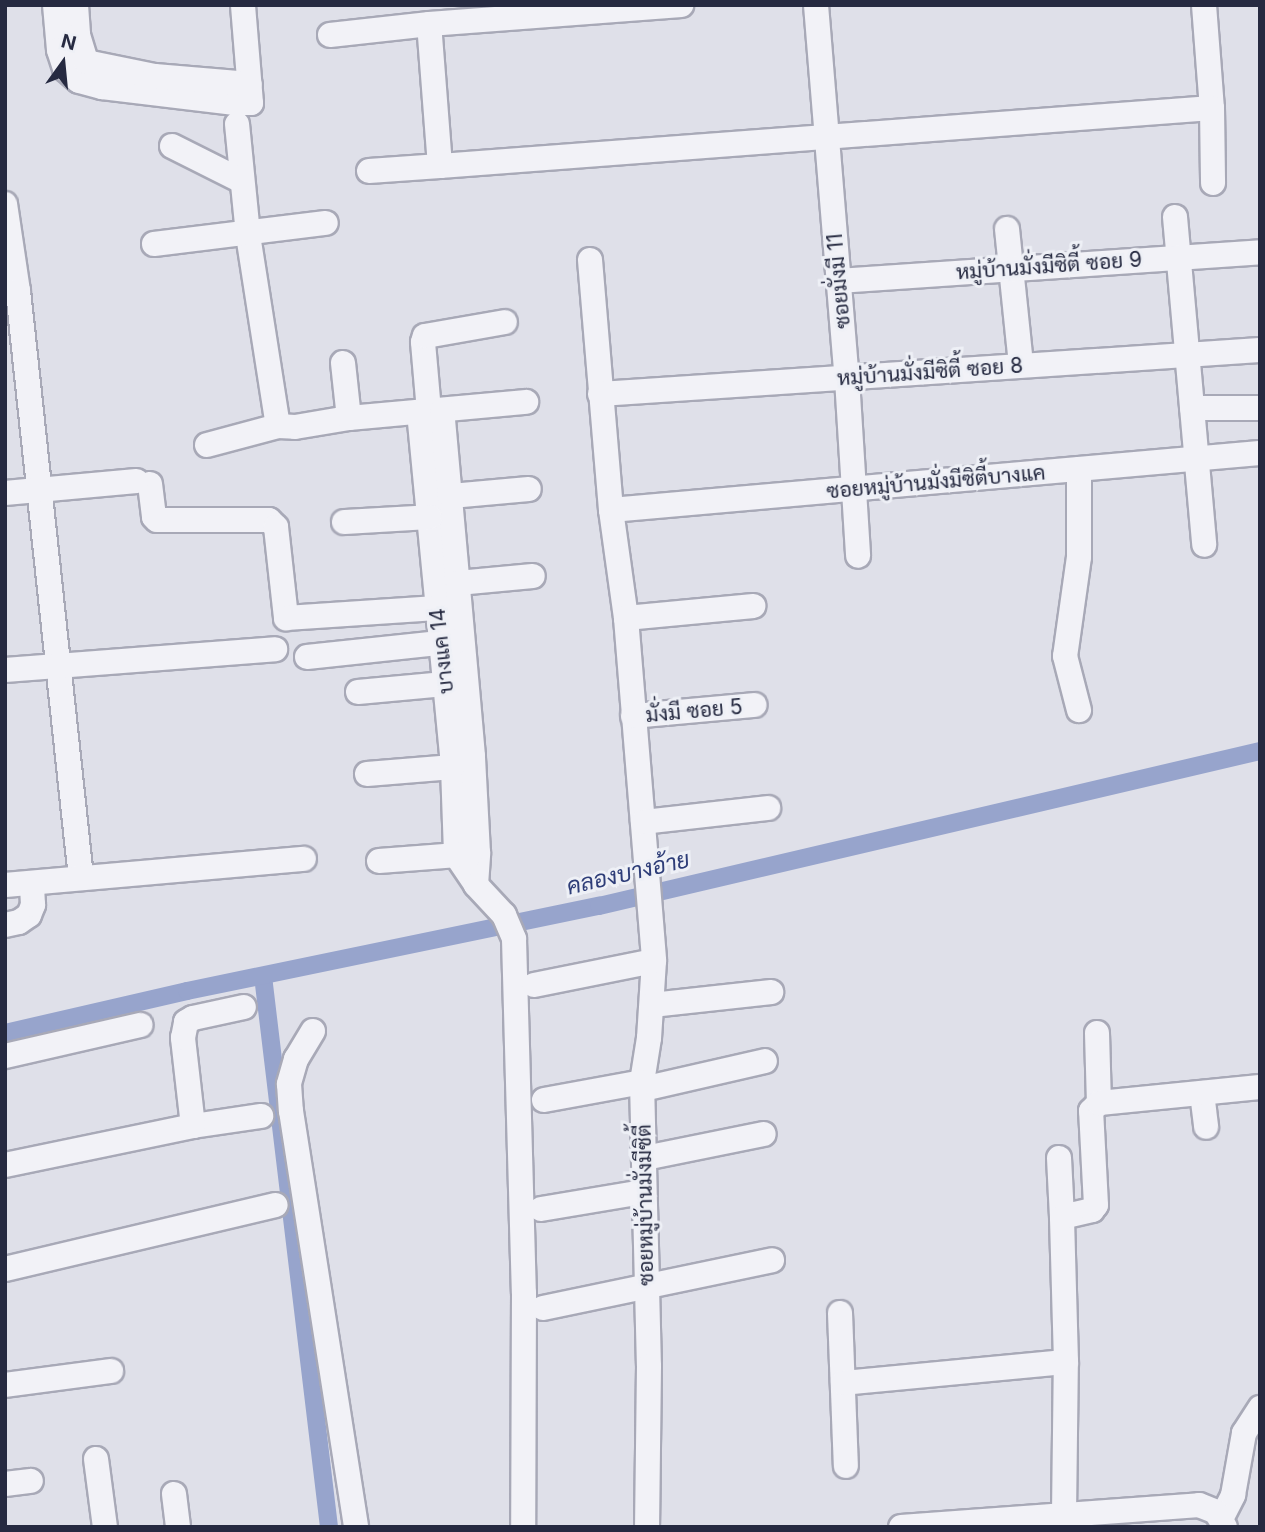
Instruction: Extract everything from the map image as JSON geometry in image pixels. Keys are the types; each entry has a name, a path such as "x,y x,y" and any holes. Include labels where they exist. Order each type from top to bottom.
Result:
{"street":[{"path":"55,5 59,50 65,69 79,81 102,88 239,99"},
{"path":"76,5 78,35 86,62 155,76 239,99"},
{"path":"227,5 239,99"},
{"path":"243,5 239,99 242,181 278,426"},
{"path":"330,35 429,24 681,5"},
{"name":"ซอยมั่งมี 11","path":"816,5 847,379 858,556"},
{"path":"1204,5 1212,108 1213,183"},
{"path":"429,24 440,166"},
{"path":"369,171 1212,108"},
{"path":"172,146 242,181"},
{"path":"5,204 40,490 81,878"},
{"path":"1175,217 1204,545"},
{"path":"154,244 248,235 326,223"},
{"path":"1007,229 1021,365"},
{"name":"หมู่บ้านมั่งมีซิตี้ ซอย 9","path":"839,281 1260,252"},
{"path":"590,260 600,394 611,510 626,618 643,822 768,808"},
{"path":"430,411 425,336 505,322"},
{"name":"หมู่บ้านมั่งมีซิตี้ ซอย 8","path":"600,394 1260,350"},
{"path":"344,363 349,418"},
{"path":"207,445 278,426 295,427 349,418 526,402"},
{"path":"1192,408 1260,408"},
{"name":"บางแค 14","path":"430,411 451,496 458,583 445,684 459,760"},
{"name":"บางแค 14","path":"430,411 430,517 437,608 451,641 467,854 476,885 504,915 513,939 524,1293 523,1527"},
{"name":"ซอยหมู่บ้านมั่งมีซิตี้บางแค","path":"611,510 1260,453"},
{"path":"1079,469 1079,557 1065,656 1079,710"},
{"path":"5,493 143,482 157,520 269,520 276,527 286,618 437,608"},
{"path":"451,496 529,489"},
{"path":"344,522 430,517"},
{"path":"458,583 533,576"},
{"path":"626,618 753,606"},
{"path":"307,657 451,641"},
{"path":"5,670 275,649"},
{"path":"358,692 445,684"},
{"name":"มั่งมี ซอย 5","path":"633,716 755,705"},
{"path":"367,774 459,760"},
{"name":"ซอยหมู่บ้านมั่งมีซิตี้","path":"643,822 653,961 652,1005 642,1085 649,1366 647,1527"},
{"path":"379,861 467,854"},
{"path":"5,885 304,859"},
{"path":"5,925 29,915 33,905 32,883"},
{"path":"534,985 653,961"},
{"path":"652,1005 771,992"},
{"path":"193,1126 183,1038 186,1022 193,1017 243,1007"},
{"path":"5,1056 140,1025"},
{"path":"313,1031 296,1059 289,1084 290,1111 356,1527"},
{"path":"1097,1033 1099,1103"},
{"path":"544,1100 642,1085 765,1061"},
{"path":"1062,1217 1092,1210 1096,1205 1091,1111 1099,1103 1260,1087"},
{"path":"1202,1093 1206,1127"},
{"path":"5,1165 193,1126 261,1115"},
{"path":"645,1158 764,1134"},
{"path":"1059,1158 1066,1362 1063,1515"},
{"path":"541,1209 643,1192"},
{"path":"5,1269 276,1205"},
{"path":"543,1308 772,1260"},
{"path":"841,1313 846,1465"},
{"path":"843,1383 1066,1362"},
{"path":"5,1385 111,1371"},
{"path":"901,1527 1063,1515 1099,1520 1199,1505 1208,1507 1223,1523 1233,1495 1244,1433 1260,1408"},
{"path":"96,1460 105,1527"},
{"path":"5,1484 31,1482"},
{"path":"174,1494 178,1527"}],"waterway":[{"name":"คลองบางอ้าย","path":"5,1033 187,991 599,906 1260,751"},
{"path":"263,976 329,1527"}]}
